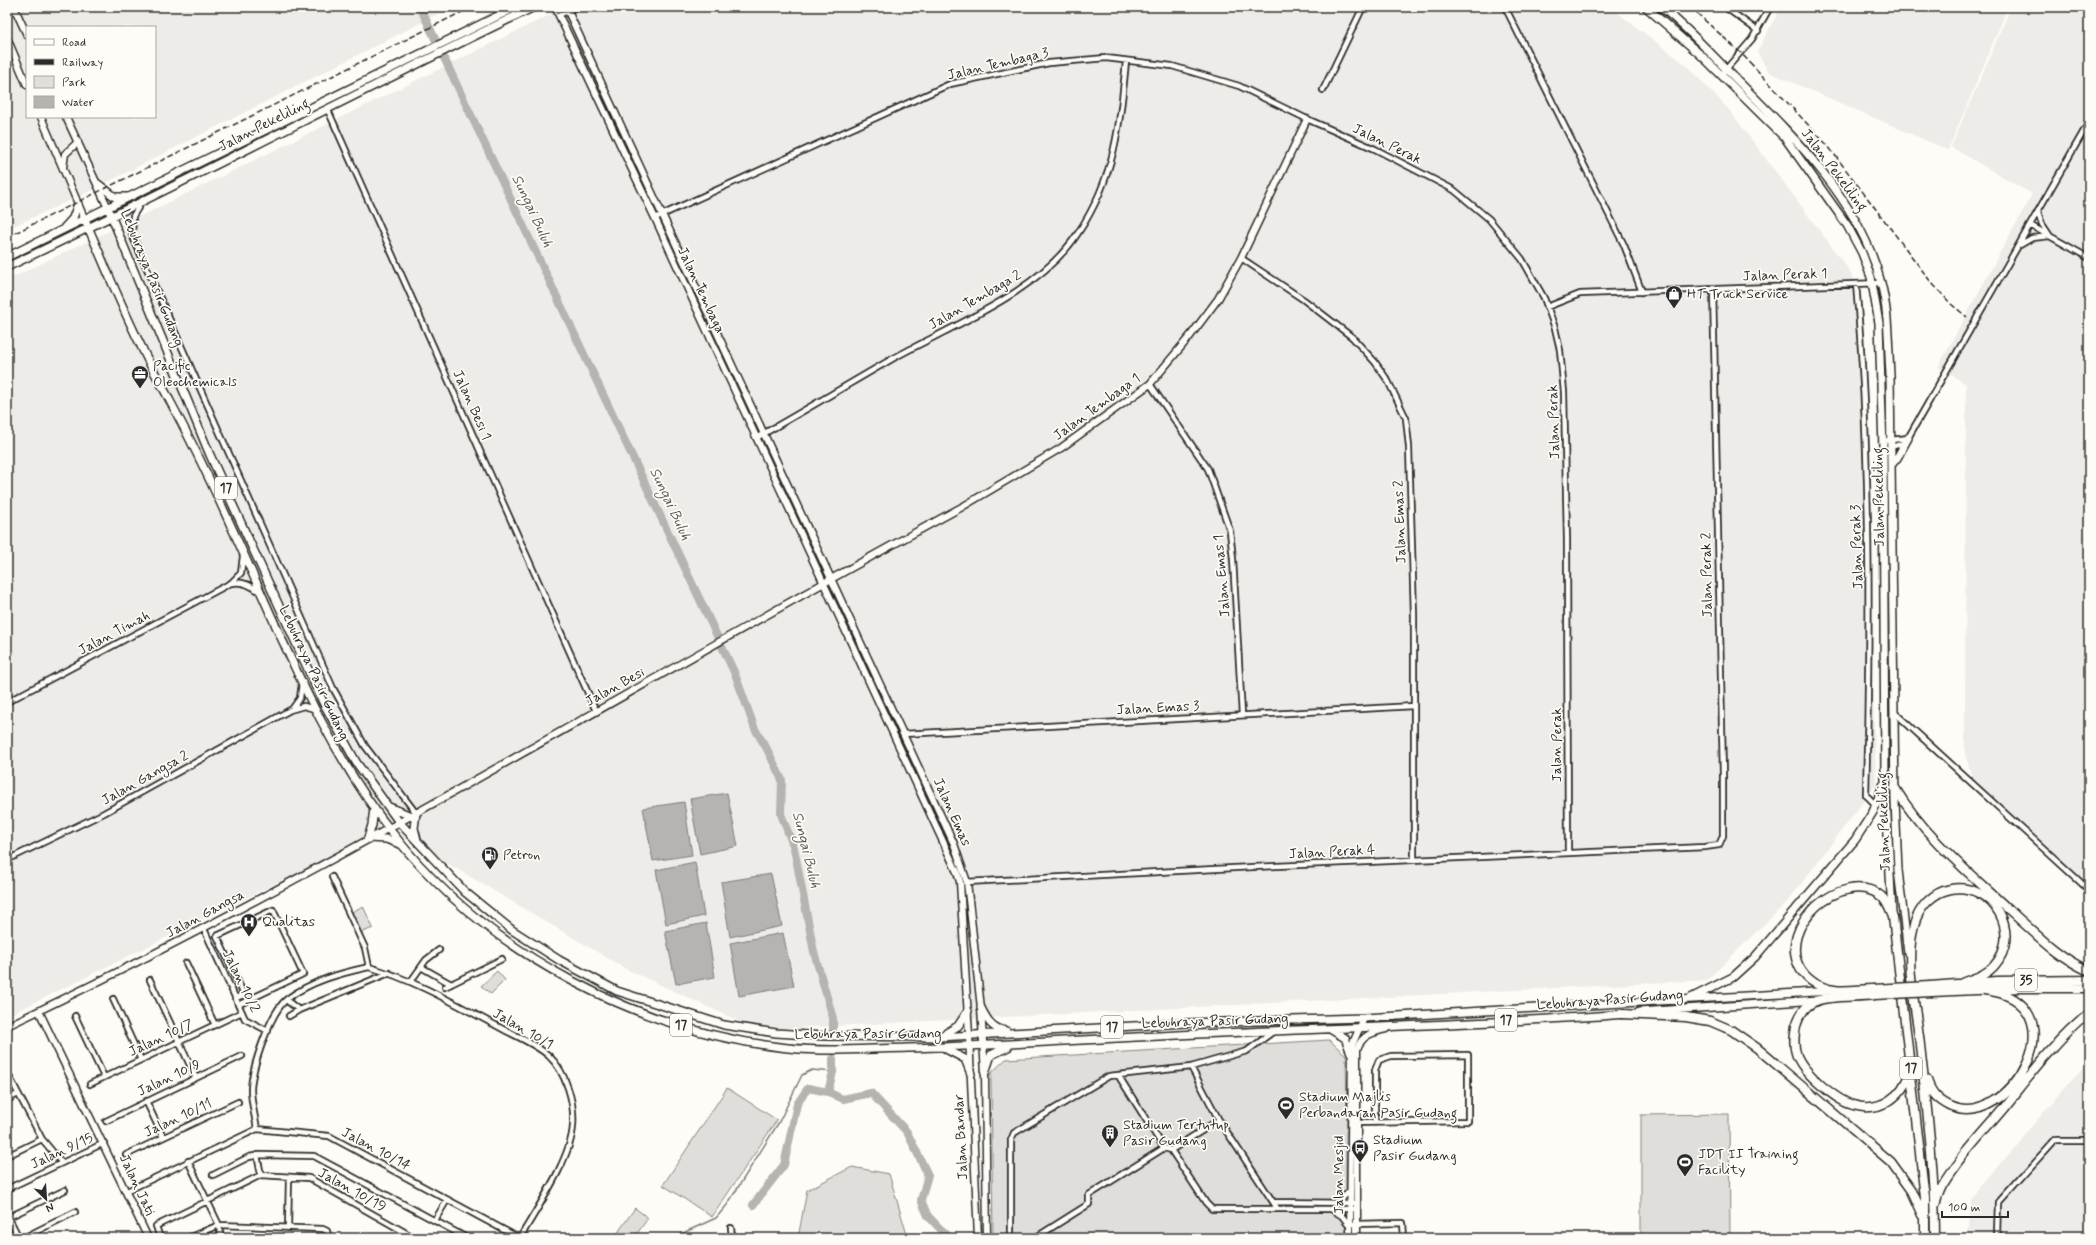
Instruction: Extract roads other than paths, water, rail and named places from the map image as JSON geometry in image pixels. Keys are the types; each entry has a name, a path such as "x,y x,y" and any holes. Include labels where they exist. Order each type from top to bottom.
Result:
{"highway":[{"path":"1895,788 1919,824 1952,857 2058,954 2089,972"},
{"path":"1909,963 1914,925 1922,908 1930,899 1938,893 1951,889 1963,888 1978,892 1994,904 2001,915 2005,929 2005,943 1995,965 1979,977 1962,984"},
{"path":"1834,990 1813,982 1798,965 1794,950 1795,940 1803,920 1828,898 1846,890 1854,889 1869,890 1881,897 1893,917"},
{"name":"17","path":"1893,917 1925,1198 1924,1238"},
{"name":"Jalan Pekeliling","path":"1909,963 1923,1068"},
{"name":"35","path":"1962,984 2033,980 2089,980"},
{"name":"17","path":"1931,989 1962,984"},
{"name":"35","path":"1984,990 2020,988 2089,988"},
{"name":"17","path":"1931,989 1984,990"},
{"name":"Lebuhraya Pasir Gudang","path":"1820,999 1873,992 1931,989"},
{"name":"Lebuhraya Pasir Gudang","path":"1834,990 1873,992"},
{"path":"1923,1068 1934,1095 1943,1103 1962,1110 1986,1106 1997,1100 2017,1079 2033,1048 2034,1030 2027,1012 2013,999 2006,994 1984,990"},
{"path":"1820,999 1805,1008 1800,1014 1794,1034 1796,1050 1798,1057 1810,1074 1839,1099 1851,1105 1863,1108 1875,1107 1886,1103 1905,1086 1911,1066"},
{"path":"1621,1014 1686,1017 1710,1021 1731,1030 1757,1048 1892,1162 1912,1191 1924,1220"},
{"path":"1935,1220 1938,1194 1944,1182 2049,1054 2078,1022 2089,1014"},
{"name":"17","path":"1923,1068 1935,1220 1935,1238"}],"main road":[{"path":"14,7 26,33"},
{"name":"Jalan Pekeliling","path":"7,257 516,7"},
{"name":"Jalan Pekeliling","path":"7,267 112,217 327,108 534,7"},
{"name":"Jalan Tembaga","path":"555,7 655,218 824,583"},
{"name":"Jalan Pekeliling","path":"1646,7 1724,72 1787,130 1836,192 1862,233 1881,283 1887,321 1892,464 1895,788 1898,870 1909,963"},
{"name":"Jalan Pekeliling","path":"1661,7 1688,31 1785,138 1846,224 1862,253 1872,284 1879,323 1883,449 1885,779 1893,917"},
{"name":"Jalan Tembaga","path":"567,9 762,434 831,579"},
{"path":"7,38 26,83"},
{"path":"41,118 85,220"},
{"path":"66,118 108,208"},
{"name":"Jalan Tembaga 1","path":"831,579 1029,468 1093,426 1150,384 1191,335 1218,299 1241,258 1307,119"},
{"path":"63,169 65,154 78,142"},
{"path":"220,152 224,160"},
{"path":"98,184 115,197 130,197"},
{"path":"58,233 70,222 78,204"},
{"name":"Lebuhraya Pasir Gudang","path":"108,208 116,231 210,455 323,702 343,742 399,822 451,878 512,930 559,960 617,991 724,1025 776,1033 824,1036 940,1037 1186,1023 1364,1018 1834,990"},
{"path":"116,231 120,217 129,208"},
{"name":"Lebuhraya Pasir Gudang","path":"85,220 142,349 200,459 314,709 338,752 374,808 402,845 442,886 502,938 584,986 614,1001 667,1021 720,1036 785,1048 822,1050 970,1047 1177,1035 1391,1027 1621,1014 1707,1006 1820,999"},
{"path":"73,236 84,236 94,242"},
{"path":"1892,464 1898,458 1908,438"},
{"name":"Jalan Besi","path":"413,814 831,579"},
{"name":"Jalan Emas","path":"831,579 954,844 967,882 981,1008 985,1073"},
{"name":"Jalan Emas","path":"824,583 958,872 960,882 969,1035"},
{"path":"1685,1000 1722,984 1733,977 1751,961 1856,840 1876,805 1885,779"},
{"path":"386,804 397,812 413,814 414,828 418,842"},
{"path":"374,808 372,825 368,838 386,839 402,845"},
{"name":"Jalan Gangsa","path":"7,1026 204,929 413,814"},
{"path":"981,1008 992,1026 1000,1030 1014,1032"},
{"name":"Jalan Jati","path":"39,1011 104,1143 148,1238"},
{"path":"940,1037 958,1026 968,1011"},
{"path":"1449,1013 1447,1020 1449,1023"},
{"name":"Jalan Mesjid","path":"1350,1238 1353,1224 1354,1206 1354,1123 1351,1053 1352,1044 1364,1018"},
{"name":"Jalan Mesjid","path":"1354,1206 1351,1191 1357,1049 1359,1043 1371,1033 1391,1027"},
{"path":"1330,1029 1345,1038 1351,1053"},
{"name":"Jalan Bandar","path":"969,1035 978,1238"},
{"path":"985,1073 990,1055 1018,1044"},
{"path":"941,1047 961,1056 967,1063 970,1074"},
{"name":"Jalan Bandar","path":"985,1073 987,1238"},
{"name":"Jalan Mesjid","path":"1353,1224 1357,1238"}],"street":[{"path":"559,15 567,9 576,7"},
{"path":"1323,90 1363,7"},
{"path":"1505,7 1624,245 1642,292"},
{"path":"1725,7 1758,31"},
{"path":"1724,72 1758,31 1770,7"},
{"name":"Jalan Tembaga 3","path":"655,218 950,84 1049,63 1106,58 1172,66 1239,86 1307,119"},
{"name":"Jalan Tembaga 2","path":"756,438 892,360 1000,301 1042,272 1059,256 1078,234 1090,213 1112,160 1120,116 1126,61"},
{"name":"Jalan Besi 1","path":"327,108 596,711"},
{"name":"Jalan Perak","path":"1307,119 1375,149 1454,190 1489,219 1516,251 1547,307 1560,350 1564,392 1567,546 1568,853"},
{"path":"1883,449 1891,444 1908,438 2089,122"},
{"path":"142,201 133,216 132,235 297,610 333,688 365,746 413,814"},
{"path":"2038,212 2042,224 2050,236"},
{"path":"2030,226 2089,258"},
{"path":"2018,247 2032,238 2050,236"},
{"name":"Jalan Emas 2","path":"1241,258 1304,300 1352,337 1375,362 1388,381 1406,418 1409,447 1414,615 1414,860"},
{"name":"Jalan Perak 1","path":"1547,307 1580,294 1881,283"},
{"name":"Jalan Perak 3","path":"1856,284 1862,356 1870,622 1866,796 1876,805"},
{"name":"Jalan Perak 2","path":"1705,847 1719,845 1723,836 1713,288"},
{"name":"Jalan Emas 1","path":"1150,384 1208,469 1230,531 1242,715"},
{"path":"1882,441 1891,444"},
{"name":"Jalan Timah","path":"7,702 231,583 241,573 243,551"},
{"path":"231,583 246,583 262,594"},
{"name":"Jalan Gangsa 2","path":"290,710 300,698 302,683"},
{"name":"Jalan Gangsa 2","path":"7,860 104,813 290,710 300,706 314,709"},
{"name":"Jalan Emas 3","path":"902,734 1414,706"},
{"path":"1894,712 2089,890"},
{"name":"Jalan Perak 4","path":"960,882 1705,847"},
{"path":"332,877 365,948 370,967"},
{"path":"238,1005 247,1001 303,974 273,910 217,936 247,1001"},
{"name":"Jalan 10/2","path":"204,929 242,1012 249,1023 268,1031"},
{"path":"411,981 426,960 439,950"},
{"path":"445,987 502,959"},
{"path":"186,963 216,1025"},
{"path":"421,966 452,984"},
{"name":"Jalan 10/1","path":"286,1000 322,980 350,971 370,967 411,981 546,1053 564,1078 573,1114 574,1125 570,1141 556,1174 520,1238"},
{"path":"289,1016 299,1010 390,973"},
{"path":"150,980 196,1078"},
{"path":"235,998 244,995"},
{"path":"113,999 141,1060"},
{"path":"127,1191 257,1129 252,1095 252,1083 268,1031 286,1000 299,1010"},
{"name":"Jalan 10/7","path":"90,1084 242,1012"},
{"path":"75,1016 104,1077"},
{"path":"1011,1238 1011,1140 1013,1135 1103,1079 1118,1075 1191,1067 1247,1051 1274,1031"},
{"path":"1354,1123 1375,1123 1468,1121 1468,1055 1391,1056 1382,1058 1377,1063 1375,1070 1375,1123"},
{"name":"Jalan 10/9","path":"106,1121 242,1056"},
{"path":"1191,1067 1218,1120 1277,1208"},
{"path":"7,1072 42,1139 62,1163"},
{"path":"1118,1075 1164,1148 1171,1150 1206,1203 1212,1209 1329,1208 1354,1206"},
{"path":"7,1100 18,1094"},
{"path":"146,1102 163,1138"},
{"name":"Jalan 10/11","path":"126,1155 238,1102"},
{"path":"1171,1150 1218,1120"},
{"name":"Jalan 10/14","path":"257,1129 329,1136 520,1238"},
{"path":"7,1156 42,1139"},
{"path":"1998,1238 1999,1202 2053,1142 2057,1140 2089,1140"},
{"name":"Jalan 9/15","path":"7,1189 104,1143"},
{"path":"1035,1238 1089,1204 1089,1195 1164,1148"},
{"path":"213,1176 249,1157 257,1155 314,1156 467,1238"},
{"path":"257,1155 261,1176"},
{"path":"190,1160 219,1225 221,1238"},
{"name":"Jalan 10/19","path":"160,1238 156,1226 261,1176 310,1178 415,1238"},
{"path":"288,1228 289,1177"},
{"path":"19,1238 8,1216 65,1190"},
{"path":"1337,1203 1344,1199 1351,1191"},
{"path":"435,1220 447,1200"},
{"path":"1273,1202 1337,1203 1354,1206"},
{"path":"1329,1208 1353,1224 1403,1223 1404,1238"},
{"path":"23,1238 76,1212"},
{"path":"188,1238 219,1225 323,1229 327,1231 329,1238"},
{"path":"731,1228 732,1238"}],"water":[{"path":"727,793 738,846 700,854 690,799"},
{"path":"684,802 692,855 653,861 643,808"},
{"path":"695,862 704,916 666,924 656,870"},
{"path":"771,874 782,926 730,937 721,882"},
{"path":"706,923 715,977 676,984 665,931"},
{"path":"783,933 794,986 739,996 730,943"}],"waterway":[{"name":"Sungai Buluh","path":"420,7 735,674 755,729 767,749 782,780 781,814 794,848 814,952 833,1018 833,1032"},
{"name":"Sungai Buluh","path":"833,1059 833,1072 828,1092 843,1099 871,1093 907,1132 928,1175 921,1200 928,1216 949,1238"},
{"path":"672,1238 716,1218 727,1205 779,1122 802,1075 812,1070 833,1072"},
{"path":"753,1205 784,1165 797,1104 808,1088 828,1092"}],"railway":[{"path":"7,237 472,7"},
{"path":"1690,7 1741,53 1828,146 1931,282 1951,304 1967,317"}],"place":[{"name":"HT Truck Service","path":"1674,309"},
{"name":"Pacific Oleochemicals","path":"140,389"},
{"name":"Petron","path":"490,870"},
{"name":"Qualitas","path":"249,937"},
{"name":"Stadium Majlis Perbandaran Pasir Gudang","path":"1286,1120"},
{"name":"Stadium Tertutup Pasir Gudang","path":"1110,1148"},
{"name":"Stadium Pasir Gudang","path":"1360,1163"},
{"name":"JDT II Training Facility","path":"1685,1177"}]}
